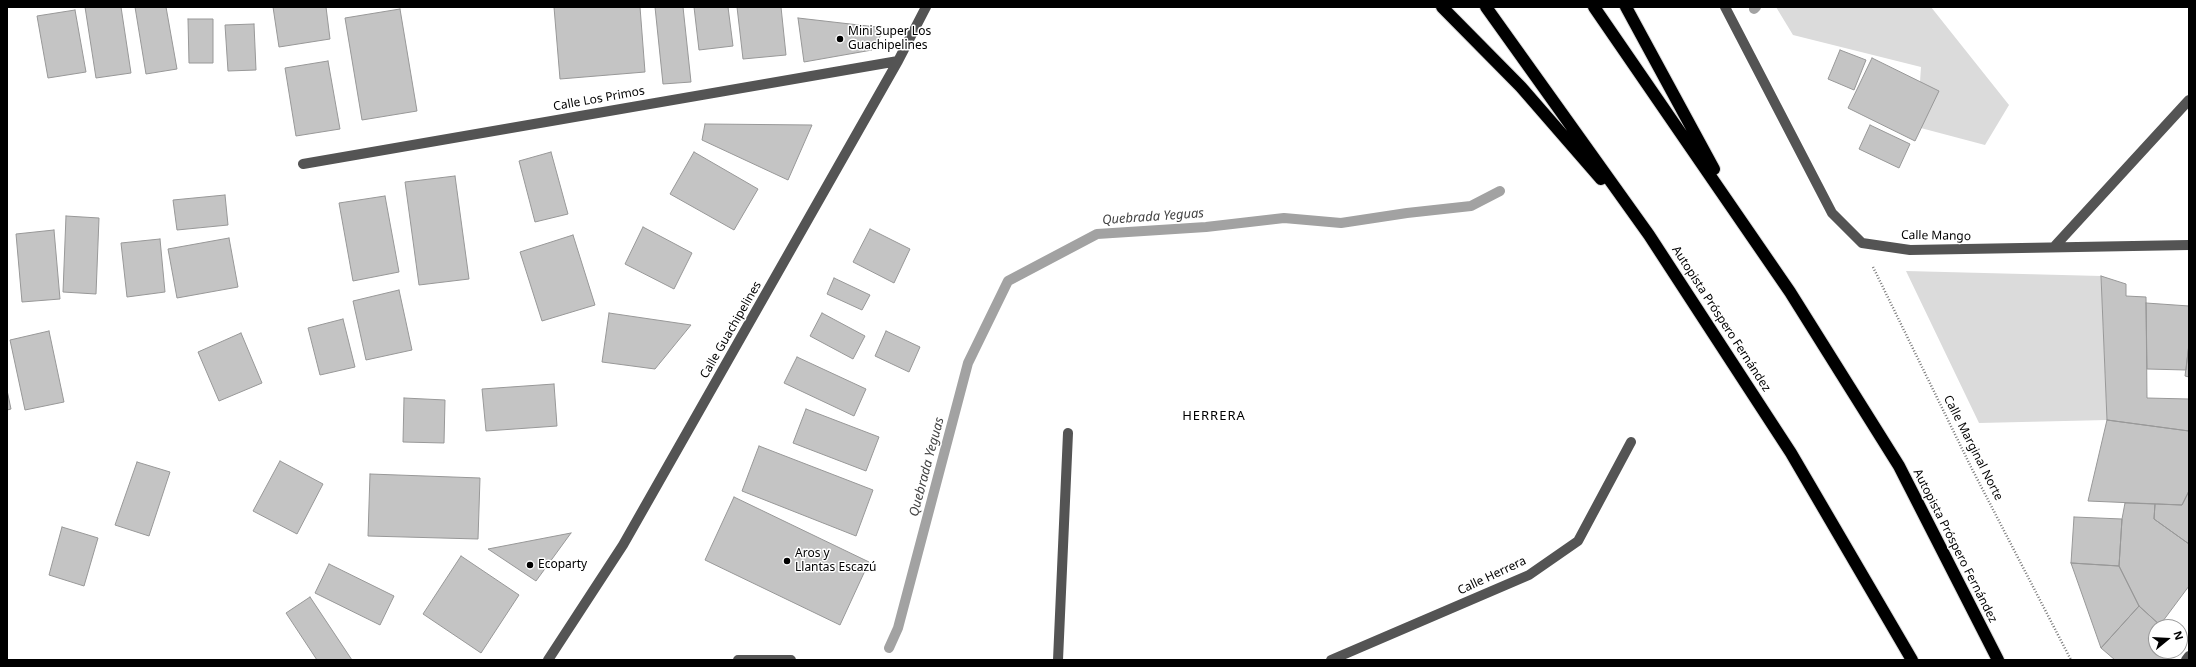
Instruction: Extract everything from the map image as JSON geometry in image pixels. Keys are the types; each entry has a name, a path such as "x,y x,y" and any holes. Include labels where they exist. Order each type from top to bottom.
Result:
{"highway":[{"path":"1442,7 1521,87 1649,235"},
{"name":"Autopista Próspero Fernández","path":"1486,7 1649,235 1791,453 1912,660"},
{"name":"Autopista Próspero Fernández","path":"1594,7 1790,292 1899,466 1998,660"},
{"path":"1626,7 1746,228"}],"street":[{"name":"Calle Guachipelines","path":"548,660 623,545 898,61 926,7"},
{"path":"1725,7 1832,213 1862,243"},
{"name":"Calle Los Primos","path":"303,164 898,61"},
{"path":"2054,247 2189,100"},
{"name":"Calle Mango","path":"1862,243 1910,250 2189,245"},
{"path":"1058,660 1068,433"},
{"name":"Calle Herrera","path":"1331,660 1529,575 1578,541 1631,442"},
{"path":"2186,660 2189,656"},
{"path":"738,660 791,660"}],"path":[{"name":"Calle Marginal Norte","path":"1862,243 1971,467 2071,660"}],"shaded area":[{"path":"1776,7 1931,7 2009,105 1985,145 1917,127 1921,67 1793,35"},
{"path":"1906,271 2101,276 2107,420 1979,423"}],"building":[{"path":"85,7 121,7 131,73 96,78"},
{"path":"135,7 166,7 177,69 146,74"},
{"path":"273,7 326,7 330,39 279,47"},
{"path":"554,7 640,7 645,72 560,79"},
{"path":"655,7 683,7 691,82 663,84"},
{"path":"694,7 728,7 733,46 699,50"},
{"path":"737,7 781,7 786,55 743,59"},
{"path":"400,9 417,111 362,120 345,18"},
{"path":"75,10 86,72 48,78 37,16"},
{"name":"Mini Super Los Guachipelines","path":"798,18 885,28 872,50 804,62"},
{"path":"188,19 213,19 213,63 189,63"},
{"path":"254,24 256,70 228,71 225,25"},
{"path":"1840,50 1866,60 1854,90 1828,79"},
{"path":"1872,58 1939,91 1915,141 1848,108"},
{"path":"328,61 340,129 296,136 285,68"},
{"path":"705,124 812,125 788,180 702,140"},
{"path":"1870,125 1910,144 1899,168 1859,149"},
{"path":"551,152 568,214 535,222 519,161"},
{"path":"694,152 758,189 734,230 670,194"},
{"path":"455,176 469,279 419,285 405,182"},
{"path":"225,195 228,225 177,230 173,200"},
{"path":"385,196 399,272 353,281 339,203"},
{"path":"66,216 99,218 96,294 63,292"},
{"path":"643,227 692,253 674,289 625,264"},
{"path":"870,229 910,249 894,283 853,262"},
{"path":"54,230 60,299 22,302 16,234"},
{"path":"573,235 595,305 542,321 520,252"},
{"path":"229,238 238,287 177,298 168,249"},
{"path":"160,239 165,292 127,297 121,243"},
{"path":"2101,276 2126,284 2126,296 2146,297 2147,398 2189,399 2189,431 2107,420"},
{"path":"834,278 870,295 862,310 827,294"},
{"path":"399,290 412,350 366,360 353,301"},
{"path":"2146,303 2189,306 2189,344 2186,370 2147,369"},
{"path":"609,313 691,325 655,369 602,362"},
{"path":"822,313 865,336 853,359 810,336"},
{"path":"343,319 355,367 320,375 308,328"},
{"path":"49,331 64,402 25,410 10,340"},
{"path":"886,331 920,347 909,372 875,356"},
{"path":"241,333 262,383 219,401 198,352"},
{"path":"2189,344 2189,377 2185,376"},
{"path":"797,357 866,389 854,416 784,383"},
{"path":"554,384 557,426 486,431 482,389"},
{"path":"7,390 11,409 7,410"},
{"path":"404,398 445,400 444,443 403,442"},
{"path":"806,409 879,437 866,471 793,443"},
{"path":"2107,420 2189,431 2189,491 2182,505 2088,501"},
{"path":"759,446 873,490 856,536 742,491"},
{"path":"280,461 323,484 297,534 253,511"},
{"path":"137,462 170,472 149,536 115,525"},
{"path":"370,474 480,478 478,539 368,536"},
{"path":"2188,493 2189,544 2154,519 2155,504 2182,505"},
{"name":"Aros y Llantas Escazú","path":"734,497 869,562 840,625 705,560"},
{"path":"2125,503 2155,504 2154,519 2189,544 2189,586 2164,619 2153,619 2139,606 2119,566 2122,519"},
{"path":"2074,517 2122,519 2119,566 2071,563"},
{"path":"62,527 98,538 84,586 49,575"},
{"name":"Ecoparty","path":"571,533 536,581 488,549"},
{"path":"461,556 519,595 481,653 423,614"},
{"path":"2071,563 2119,566 2139,606 2101,648"},
{"path":"329,564 394,596 380,625 315,593"},
{"path":"310,597 352,660 317,660 286,613"},
{"path":"2139,606 2153,619 2148,619 2148,659 2168,659 2115,660 2101,648"}],"waterway":[{"name":"Quebrada Yeguas","path":"889,648 898,628 968,363 1008,281 1097,234 1206,227 1284,218 1341,223 1407,213 1471,206 1500,191"}],"place":[{"name":"Mini Super Los Guachipelines","path":"840,39"},
{"name":"Aros y Llantas Escazú","path":"787,561"},
{"name":"Ecoparty","path":"530,565"}],"district":[{"name":"HERRERA","path":"1214,416"}]}
